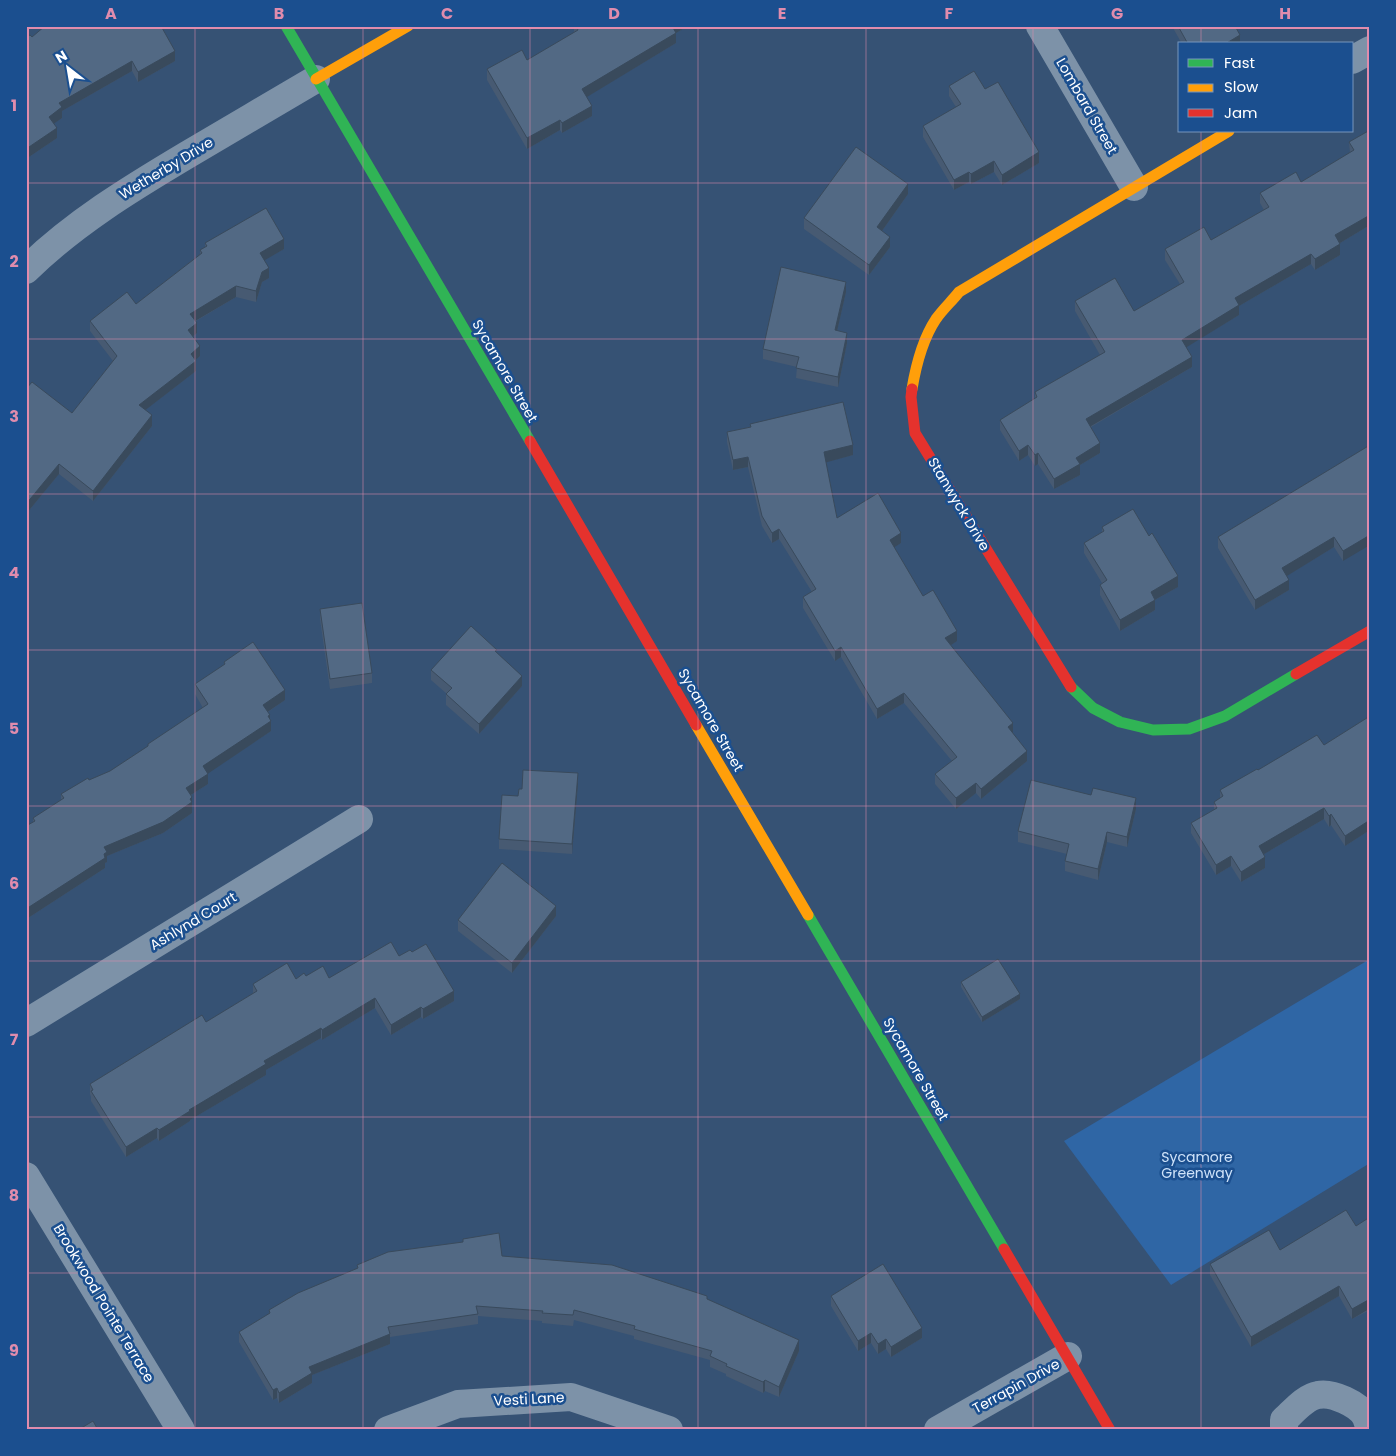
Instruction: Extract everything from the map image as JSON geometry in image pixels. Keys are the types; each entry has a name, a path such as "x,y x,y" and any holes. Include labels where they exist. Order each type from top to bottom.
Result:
{"street":[{"name":"Sycamore Street","path":"286,26 1110,1430"},
{"path":"316,79 408,26"},
{"name":"Lombard Street","path":"1040,26 1134,187"},
{"path":"1354,59 1370,50"},
{"name":"Wetherby Drive","path":"26,270 41,255 87,218 145,180 316,79"},
{"name":"Stanwyck Drive","path":"1228,132 959,292 936,319 923,344 915,370 912,397 916,433 1068,684 1093,708 1120,722 1154,730 1189,729 1225,716 1370,631"},
{"name":"Ashlynd Court","path":"26,1023 359,819"},
{"name":"Brookwood Pointe Terrace","path":"26,1176 181,1430"},
{"name":"Terrapin Drive","path":"938,1430 1068,1356"},
{"path":"1284,1430 1284,1420 1302,1403 1317,1395 1334,1396 1349,1402 1368,1419"},
{"name":"Vesti Lane","path":"388,1430 458,1404 570,1396 669,1430"}],"green space":[{"name":"Sycamore Greenway","path":"1370,959 1370,1163 1171,1285 1064,1141"}],"building":[{"path":"45,26 161,26 175,51 138,72 132,61 59,103 62,107 49,117 57,128 26,149 26,37 30,35 32,37"},
{"path":"576,26 672,26 676,33 582,89 592,106 562,123 560,120 527,138 487,69 522,50 527,60 578,30"},
{"path":"1178,26 1235,26 1240,35 1228,42 1187,42"},
{"path":"974,71 985,89 998,82 1039,152 1002,175 994,161 971,174 969,172 954,180 923,126 961,104 949,86"},
{"path":"1370,130 1370,215 1335,235 1340,244 1315,259 1311,254 1235,298 1239,305 1182,340 1192,357 1086,419 1100,443 1076,458 1080,464 1054,479 1038,453 1035,455 1028,445 1019,451 1000,420 1037,397 1035,392 1105,352 1075,301 1115,278 1134,311 1184,282 1165,249 1204,227 1211,240 1269,207 1260,193 1296,172 1301,182 1354,150 1349,142"},
{"path":"856,147 908,184 877,227 890,237 869,265 804,218"},
{"path":"266,208 284,239 260,253 269,268 262,272 256,291 236,286 190,314 197,323 188,330 200,346 191,354 196,361 139,405 152,415 93,491 59,464 26,504 26,389 32,382 72,413 117,356 90,321 127,292 136,304 202,253 200,250 207,246 205,243"},
{"path":"781,267 846,282 835,330 847,333 838,377 796,368 799,357 763,349"},
{"path":"843,402 853,445 824,452 837,518 878,493 901,533 890,540 923,596 933,590 957,631 945,638 1013,723 1008,727 1027,751 981,789 976,783 956,798 935,774 957,757 904,693 877,709 841,647 835,651 803,597 816,589 779,529 772,533 762,516 748,457 733,460 727,432 751,427 750,424"},
{"path":"1370,445 1370,535 1343,551 1334,537 1282,568 1289,580 1255,600 1218,537"},
{"path":"1133,509 1149,536 1152,533 1178,576 1151,592 1155,600 1120,620 1100,585 1107,580 1084,543 1104,531 1102,527"},
{"path":"362,603 372,673 330,679 320,609"},
{"path":"471,626 522,676 479,724 446,694 452,688 431,670"},
{"path":"253,642 285,690 263,705 270,715 268,716 271,721 203,766 208,774 186,788 192,797 190,799 192,802 163,822 104,847 107,852 104,854 105,858 26,909 26,826 35,821 33,818 64,798 61,794 88,778 89,780 110,771 208,704 195,684"},
{"path":"1370,716 1370,820 1345,836 1331,814 1329,816 1324,808 1259,846 1265,857 1241,872 1231,856 1216,865 1191,823 1217,808 1214,802 1223,796 1220,790 1317,735 1324,745"},
{"path":"523,770 578,773 572,844 499,839 502,795 518,796 519,789 522,789"},
{"path":"1031,780 1091,795 1093,788 1136,798 1127,837 1107,832 1098,869 1065,861 1069,844 1018,831"},
{"path":"502,863 556,906 512,963 458,920"},
{"path":"391,942 399,956 410,950 412,952 426,944 454,991 423,1009 421,1007 391,1025 375,998 322,1030 321,1028 264,1061 266,1064 159,1130 157,1128 126,1147 91,1091 93,1090 90,1084 202,1015 206,1022 257,991 253,984 287,963 296,979 304,973 306,976 323,966 329,978"},
{"path":"998,959 1020,994 982,1017 961,982"},
{"path":"1346,1210 1356,1226 1370,1217 1370,1299 1352,1309 1339,1286 1251,1337 1210,1264 1269,1230 1280,1250"},
{"path":"499,1233 502,1256 612,1265 707,1296 707,1299 799,1340 779,1387 726,1366 727,1364 710,1356 712,1351 634,1329 635,1326 574,1310 573,1315 476,1306 478,1314 388,1327 390,1334 309,1367 312,1373 279,1393 277,1388 273,1390 239,1332 270,1313 269,1310 298,1293 358,1268 357,1265 388,1252 463,1242 463,1239"},
{"path":"883,1264 922,1328 891,1347 886,1339 878,1344 871,1333 858,1341 831,1296"},
{"path":"93,1421 98,1430 78,1430"}],"traffic: fast":[{"path":"286,26 530,441"},
{"path":"1071,687 1093,708 1120,722 1153,730 1189,729 1225,716 1296,674"},
{"path":"808,915 1004,1249"}],"traffic: slow":[{"path":"316,79 408,26"},
{"path":"912,389 927,335 936,319 959,292 1227,132"},
{"path":"696,725 808,915"}],"traffic: jam":[{"path":"912,389 911,397 915,433 1071,687"},
{"path":"530,441 696,725"},
{"path":"1296,674 1370,631"},
{"path":"1004,1249 1110,1430"}]}
